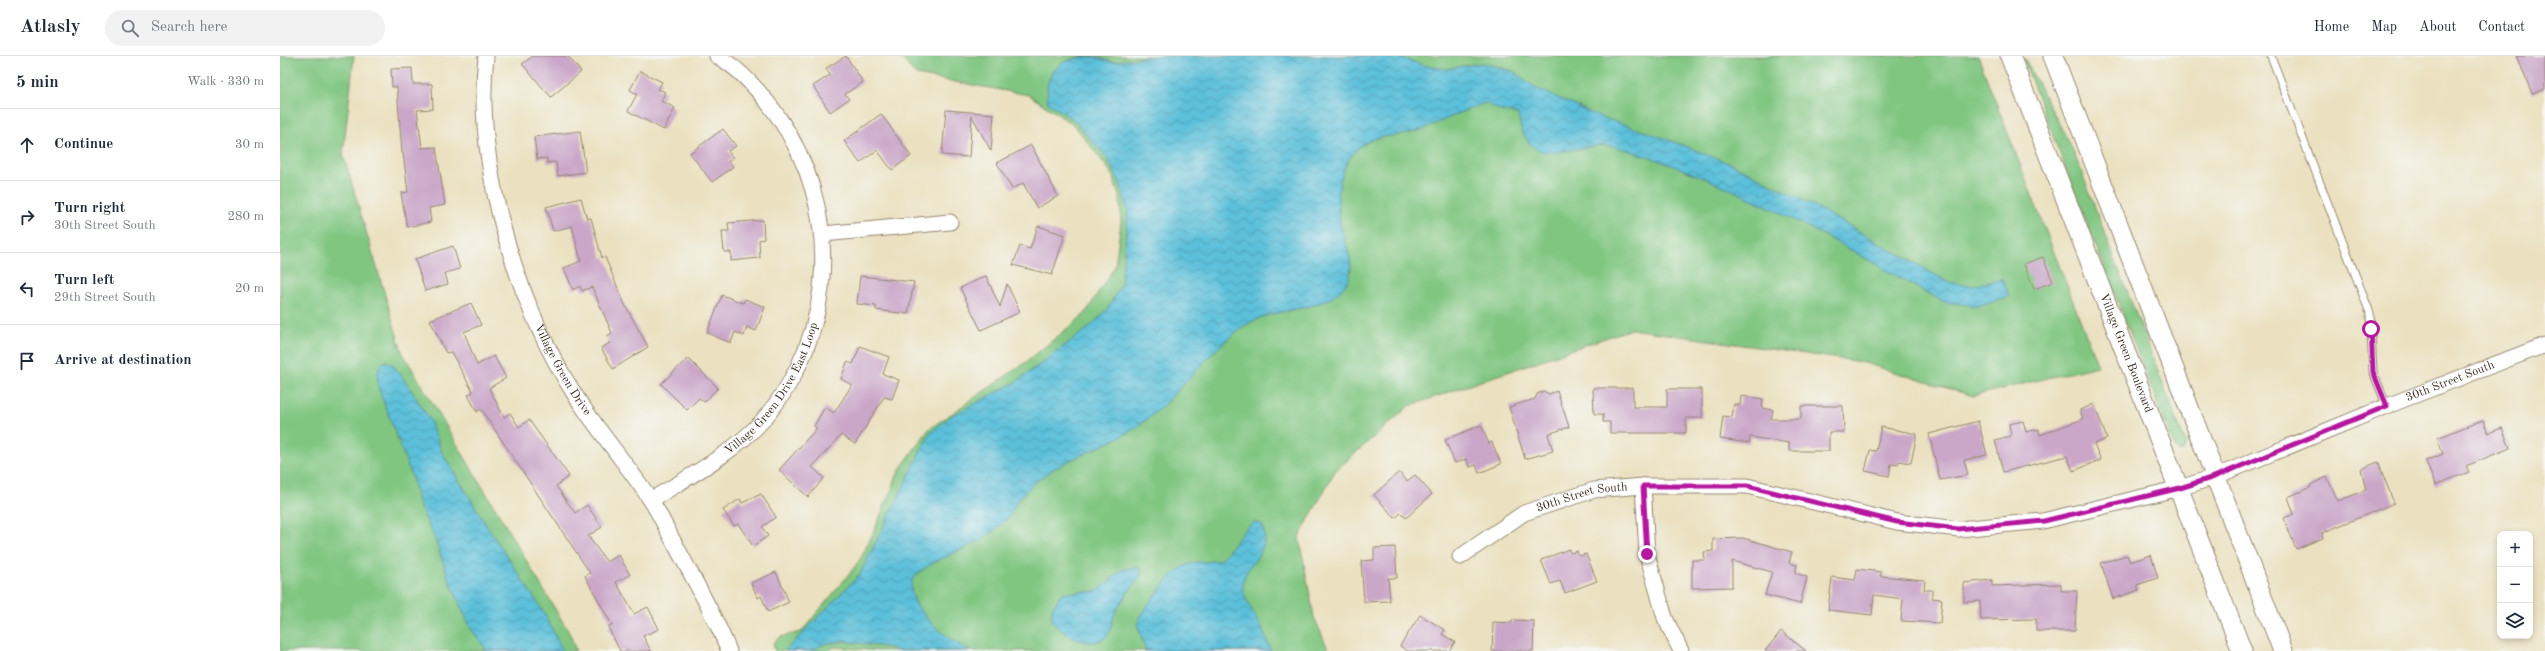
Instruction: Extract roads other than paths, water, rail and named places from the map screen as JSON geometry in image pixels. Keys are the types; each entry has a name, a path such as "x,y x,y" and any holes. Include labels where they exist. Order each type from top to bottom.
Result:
{"street":[{"name":"Village Green Drive","path":"486,56 484,74 486,140 500,215 521,286 544,342 575,395 651,500 692,575 729,651"},
{"name":"Village Green Drive East Loop","path":"651,500 717,459 763,420 793,379 814,326 822,282 823,234 812,187 792,137 760,92 717,56"},
{"name":"Village Green Boulevard","path":"2010,56 2180,488 2242,651"},
{"path":"2053,56 2214,477 2283,651"},
{"path":"823,234 950,222"},
{"name":"30th Street South","path":"1460,557 1524,514 1594,490 1643,486 1747,486 1897,522 1958,529 2044,521 2180,488 2214,477 2387,406 2545,345"},
{"path":"1643,486 1647,554 1665,618 1681,651"}],"lane":[{"path":"2271,56 2370,313 2373,372 2387,406"}],"water":[{"path":"1154,56 1396,56 1426,66 1445,69 1482,63 1513,71 1536,88 1598,116 1664,138 1734,165 1816,207 1948,282 1973,286 2003,279 2009,296 1978,306 1945,302 1826,236 1779,212 1731,189 1682,169 1622,148 1610,146 1596,146 1568,151 1542,151 1532,145 1523,134 1518,114 1501,111 1485,103 1412,133 1383,137 1370,141 1355,151 1344,170 1340,181 1338,205 1341,227 1350,258 1350,273 1348,281 1334,296 1310,306 1269,315 1246,325 1220,346 1150,417 1111,442 1068,461 1042,477 1019,499 1007,519 992,532 975,543 932,564 916,575 912,581 911,591 915,602 922,612 941,632 971,651 896,651 892,648 843,641 824,644 812,651 785,651 860,574 930,433 951,416 1016,382 1091,326 1108,308 1121,285 1128,212 1120,183 1108,159 1073,119 1048,103 1047,86 1052,72 1064,62 1081,57 1096,57 1113,62"},
{"path":"385,361 392,364 404,379 430,420 442,452 485,523 543,611 563,651 487,651 470,627 450,582 435,539 419,505 411,474 379,390 377,375 380,366"},
{"path":"1254,522 1262,524 1265,535 1264,544 1246,573 1243,580 1243,589 1271,651 1146,651 1137,624 1145,609 1158,591 1173,575 1187,565 1221,560 1247,527"},
{"path":"1133,567 1141,569 1141,575 1118,608 1109,634 1101,640 1086,642 1070,636 1052,621 1052,609 1062,593 1098,591 1122,570"}]}
